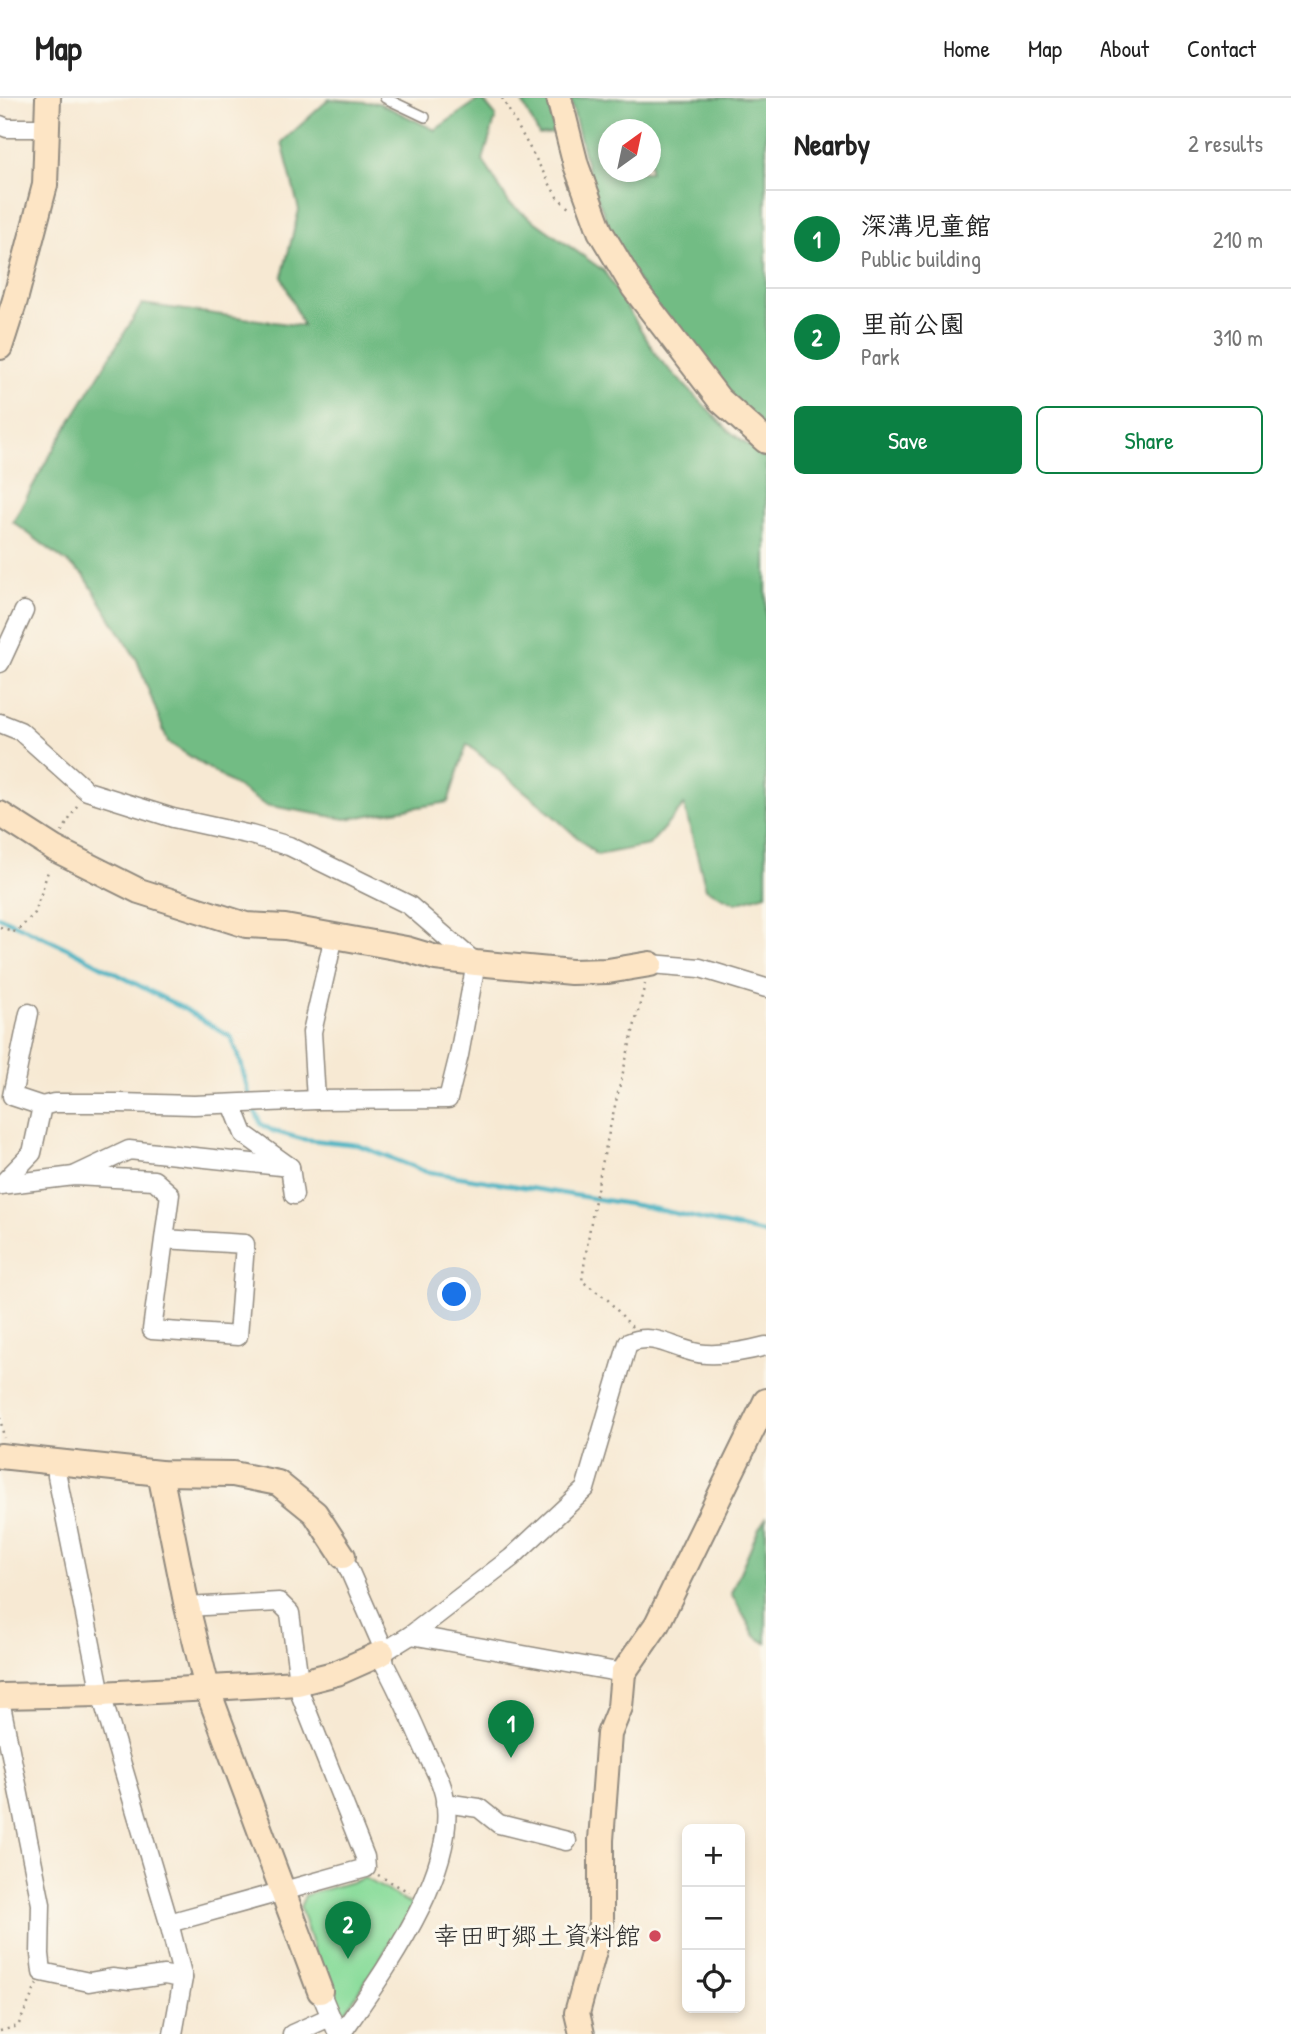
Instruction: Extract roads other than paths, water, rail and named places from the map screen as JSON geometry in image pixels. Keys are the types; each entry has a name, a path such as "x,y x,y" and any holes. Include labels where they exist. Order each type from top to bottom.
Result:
{"street":[{"path":"0,347 45,185 48,98"},
{"path":"559,98 576,165 600,231 634,288 712,389 766,441"},
{"path":"0,125 7,128 46,128"},
{"path":"0,663 24,611"},
{"path":"0,723 20,731 87,792 173,818 289,846 409,905 477,963"},
{"path":"0,814 54,849 139,891 246,925 285,927 406,949 436,958 571,972 608,971 650,964 700,968 766,988"},
{"path":"316,1100 312,1032 334,936"},
{"path":"29,1013 12,1096 43,1106 54,1103 194,1105 316,1100 448,1099 477,963"},
{"path":"232,1104 244,1134 290,1167 294,1195"},
{"path":"1,1185 32,1153 43,1106"},
{"path":"74,1176 129,1150 290,1167"},
{"path":"1,1185 74,1176 155,1180 170,1194 152,1330 238,1336 245,1244 164,1240"},
{"path":"183,1978 164,1975 89,1982 42,1972 41,1904 0,1698 298,1683 337,1673 382,1654 511,1558 585,1489 628,1343 639,1338 660,1340 704,1354 749,1351 766,1346"},
{"path":"582,2034 577,2013 601,1925 601,1840 609,1734 620,1707 623,1673 657,1624 766,1401"},
{"path":"0,1455 160,1473 233,1474 278,1483 315,1513 343,1556 381,1643 382,1654 443,1789 444,1840 424,1900 387,1967 340,2034 320,1991 207,1688 187,1607 160,1473"},
{"path":"57,1462 57,1476 101,1694 183,1978 173,2034"},
{"path":"169,1923 366,1868 365,1857 298,1683 290,1613 279,1602 187,1607"},
{"path":"411,1635 623,1673"},
{"path":"444,1803 479,1808 499,1824 567,1841"},
{"path":"292,2034 330,2017"}],"lane":[{"path":"385,98 425,117"}],"waterway":[{"path":"0,917 71,950 186,1010 231,1037 250,1099"},
{"path":"253,1107 261,1124 273,1131 302,1139 358,1145 424,1171 647,1207 766,1234"}],"place":[{"name":"深溝児童館","path":"511,1758"},
{"name":"幸田町郷土資料館","path":"655,1936"},
{"name":"里前公園","path":"348,1959"}]}
